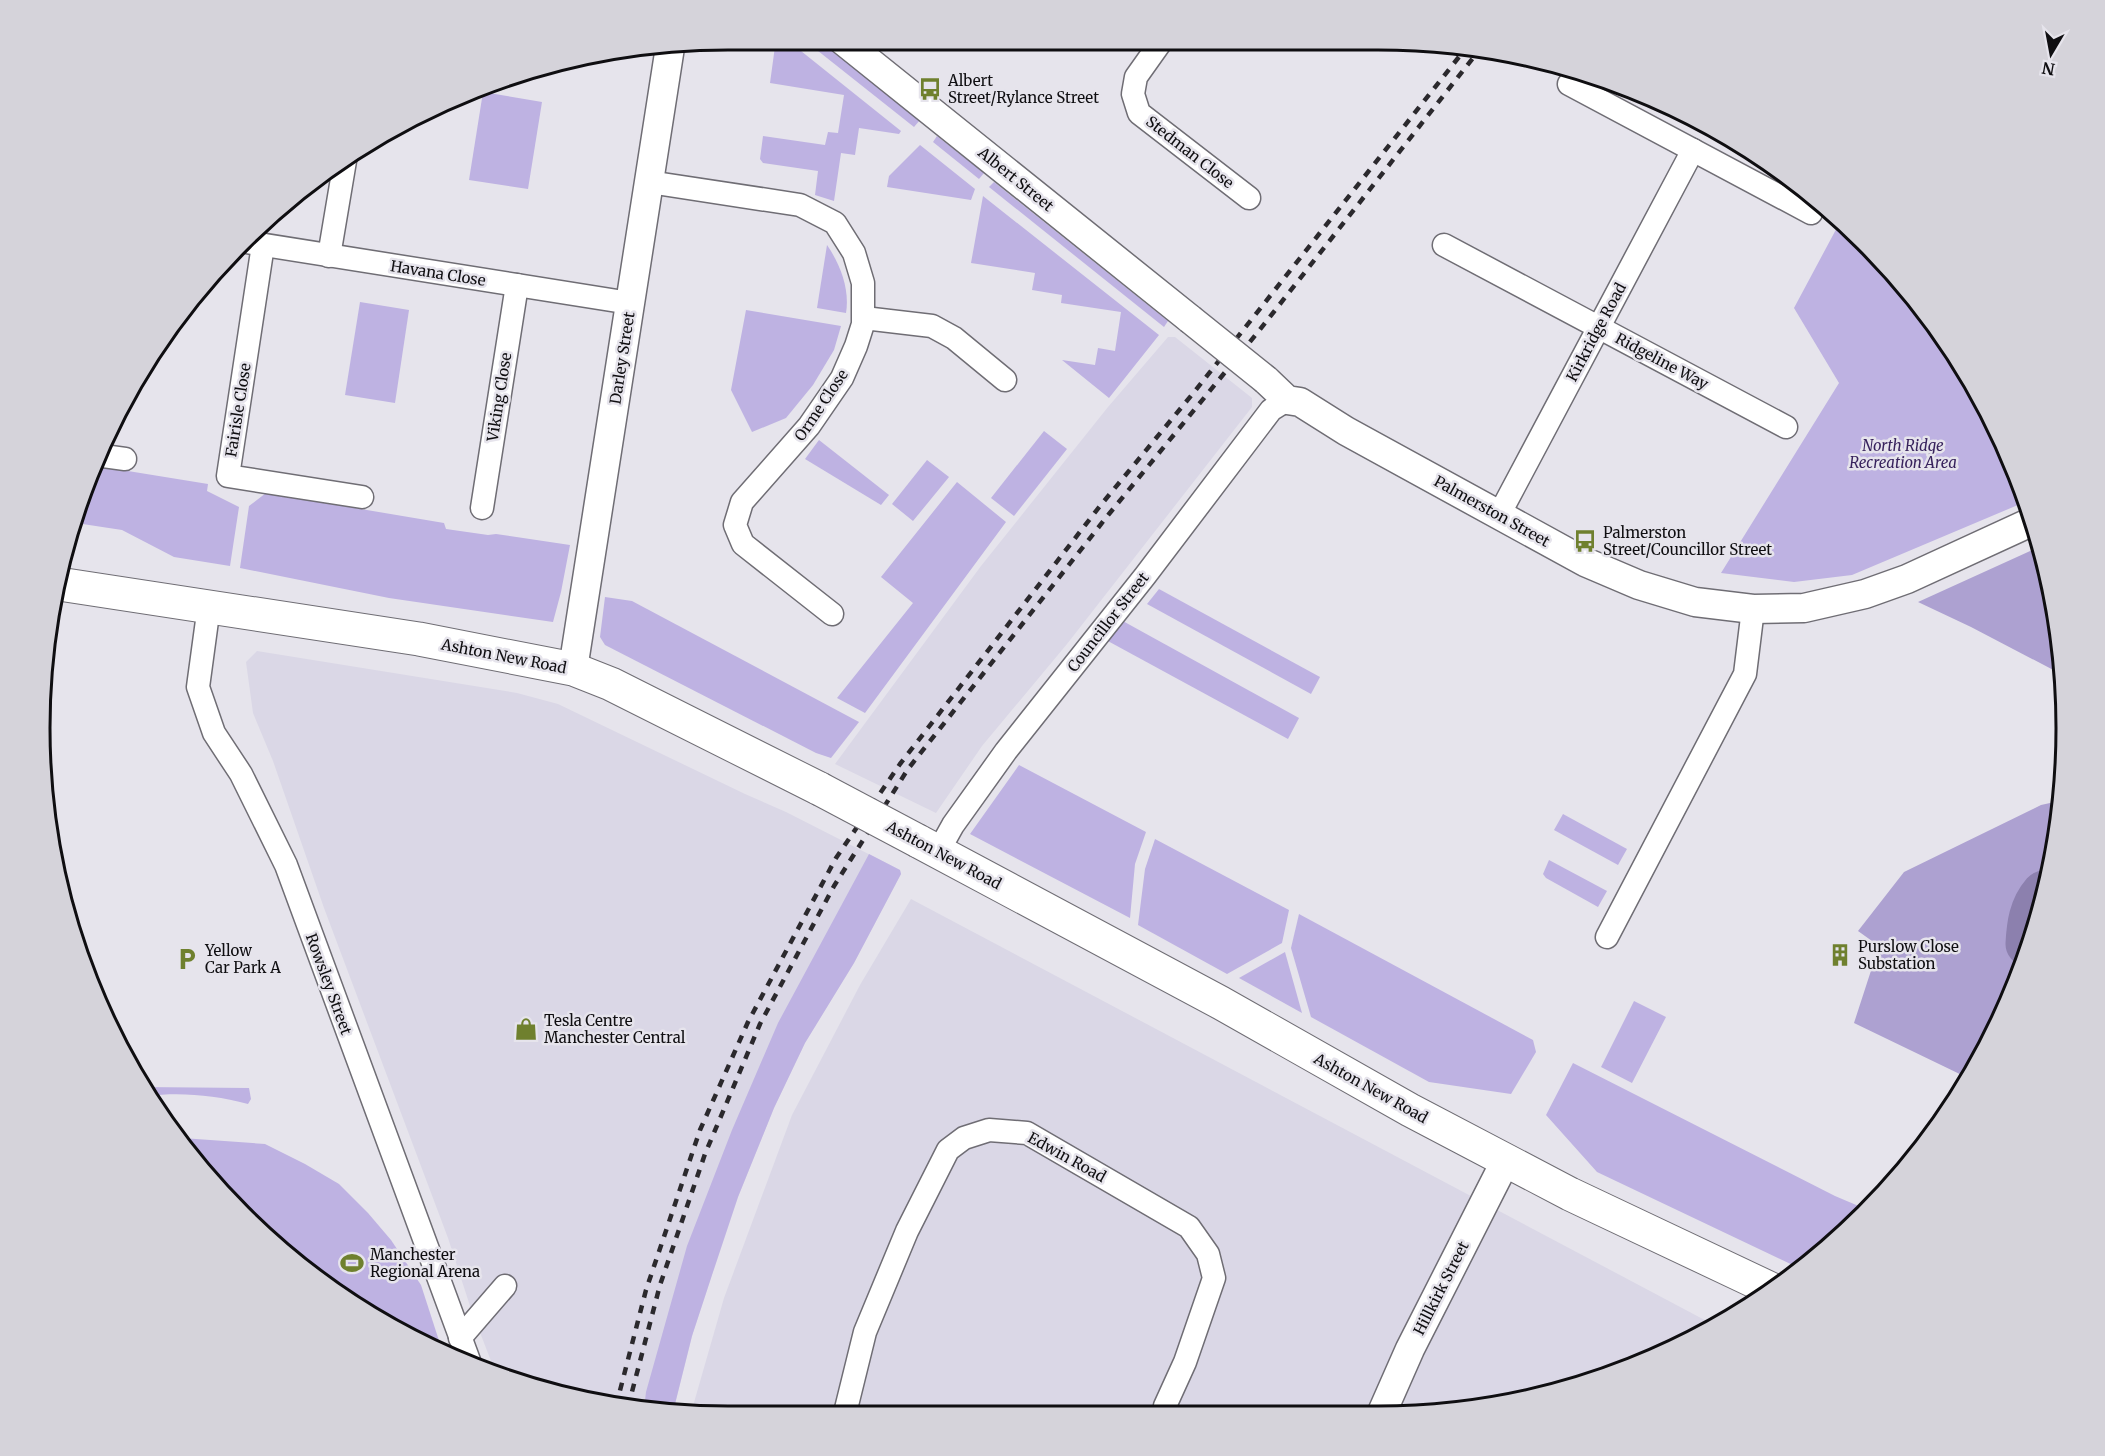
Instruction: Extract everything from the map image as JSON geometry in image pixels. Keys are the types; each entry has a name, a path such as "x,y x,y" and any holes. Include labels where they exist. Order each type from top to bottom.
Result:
{"main road":[{"name":"Ashton New Road","path":"66,585 419,639 573,669 611,684 820,789 1211,998 1410,1110 1570,1194 1763,1285"}],"street":[{"name":"Albert Street","path":"855,50 1190,319"},
{"name":"Stedman Close","path":"1155,50 1136,76 1133,94 1140,113 1249,198"},
{"name":"Darley Street","path":"573,669 669,52"},
{"path":"1569,84 1811,213"},
{"name":"Kirkridge Road","path":"1499,515 1693,150"},
{"path":"329,256 343,170"},
{"name":"Orme Close","path":"649,182 800,205 835,223 854,253 863,283 864,318 856,346 842,378 808,426 742,501 735,525 743,544 832,614"},
{"name":"Havana Close","path":"254,244 630,303"},
{"name":"Fairisle Close","path":"254,244 228,476 362,497"},
{"name":"Ridgeline Way","path":"1444,245 1786,427"},
{"name":"Viking Close","path":"482,508 517,285"},
{"path":"864,318 932,326 954,338 1005,381"},
{"name":"Palmerston Street","path":"1190,319 1266,380 1287,400 1300,402 1346,431 1585,562 1639,585 1695,602 1753,609 1804,608 1864,594 1907,579 2024,525"},
{"name":"Councillor Street","path":"928,847 953,825 1005,751 1145,576 1271,410 1287,400"},
{"path":"106,456 124,459"},
{"name":"Rowsley Street","path":"209,606 198,687 200,695 214,734 241,774 286,865 466,1354"},
{"path":"1606,937 1745,674 1753,609"},
{"name":"Edwin Road","path":"847,1406 865,1332 907,1231 948,1150 964,1138 989,1130 1027,1133 1189,1227 1208,1254 1214,1278 1185,1362 1165,1406"},
{"name":"Hillkirk Street","path":"1385,1406 1410,1349 1506,1160"},
{"path":"460,1338 505,1286"}],"shaded area":[{"path":"1168,337 1175,337 1252,398 1252,407 1067,644 982,746 936,813 835,764 981,566 1108,407"},
{"path":"2032,550 2050,639 2053,670 1971,627 1918,602"},
{"name":"Tesla Centre Manchester Central","path":"257,651 517,693 558,704 786,812 900,870 901,874 854,963 805,1043 774,1108 738,1197 692,1336 675,1404 639,1401 596,1393 552,1383 492,1364 448,1238 324,908 273,761 253,713 246,662"},
{"path":"2051,803 2032,904 2004,988 1986,1028 1960,1074 1854,1023 1879,946 1858,931 1904,872 2041,805"},
{"path":"911,899 1707,1321 1637,1355 1553,1383 1466,1401 1421,1405 693,1405 724,1298 792,1115 860,985"}],"green space":[{"path":"774,50 800,50 901,131 899,134 859,128 855,155 841,153 834,201 815,195 818,171 763,163 760,159 763,136 825,145 828,132 838,133 844,95 770,83"},
{"path":"817,50 833,50 920,120 914,127"},
{"path":"490,93 542,102 528,189 469,180 482,96"},
{"path":"937,136 984,173 979,179 933,142"},
{"path":"920,145 975,189 971,200 887,187 889,176"},
{"path":"994,182 1168,321 1164,327 989,187"},
{"path":"983,196 1159,335 1109,398 1062,360 1095,365 1098,348 1115,351 1121,312 1061,303 1062,295 1032,290 1035,273 971,263"},
{"name":"North Ridge Recreation Area","path":"1836,229 1887,281 1941,351 1986,428 2017,505 1852,575 1794,582 1721,573 1839,383 1794,308"},
{"path":"827,245 843,277 847,295 846,313 817,308"},
{"path":"360,302 409,310 395,403 345,395"},
{"path":"746,310 841,326 834,350 813,385 786,418 752,432 731,390"},
{"path":"1044,431 1067,449 1014,516 991,498"},
{"path":"819,440 889,495 881,505 805,459"},
{"path":"927,460 949,477 913,521 892,504"},
{"path":"102,467 208,484 207,491 239,507 230,566 174,557 122,530 82,524"},
{"path":"957,482 1006,522 865,713 837,698 913,603 881,577"},
{"path":"266,493 444,523 446,529 570,545 553,622 389,598 240,568 249,506"},
{"path":"1159,589 1320,677 1311,694 1147,604"},
{"path":"605,597 632,601 859,722 831,758 816,753 605,645 600,637"},
{"path":"1121,620 1299,718 1288,739 1106,640"},
{"path":"1019,765 1146,832 1135,864 1130,918 970,834"},
{"path":"1563,814 1627,849 1618,865 1554,830"},
{"path":"1155,839 1289,910 1282,943 1227,974 1138,925 1145,869"},
{"path":"869,854 900,870 901,874 854,963 805,1043 774,1108 738,1197 692,1336 675,1404 645,1402 687,1246 732,1130 778,1023"},
{"path":"1549,860 1607,891 1598,907 1546,878 1543,874"},
{"path":"1299,914 1533,1040 1536,1052 1511,1094 1429,1082 1311,1017 1291,948"},
{"path":"1285,952 1302,1013 1239,978"},
{"path":"1634,1001 1666,1017 1632,1083 1601,1067"},
{"path":"1573,1063 1859,1206 1792,1265 1597,1172 1546,1115"},
{"path":"153,1087 249,1088 251,1099 248,1104 223,1098 158,1095"},
{"name":"Manchester Regional Arena","path":"188,1138 265,1144 339,1184 391,1240 421,1285 439,1342 389,1316 315,1266 248,1208"}],"railway":[{"path":"618,1397 646,1290 700,1130 748,1022 836,858 900,764 1100,506 1195,391 1461,55"},
{"path":"630,1399 660,1285 705,1154 760,1024 834,886 908,769 1109,514 1258,332 1474,57"}],"place":[{"name":"Albert Street/Rylance Street","path":"930,89"},
{"name":"Palmerston Street/Councillor Street","path":"1585,541"},
{"name":"Purslow Close Substation","path":"1840,955"},
{"name":"Yellow Car Park A","path":"187,959"},
{"name":"Tesla Centre Manchester Central","path":"526,1029"},
{"name":"Manchester Regional Arena","path":"352,1263"}]}
